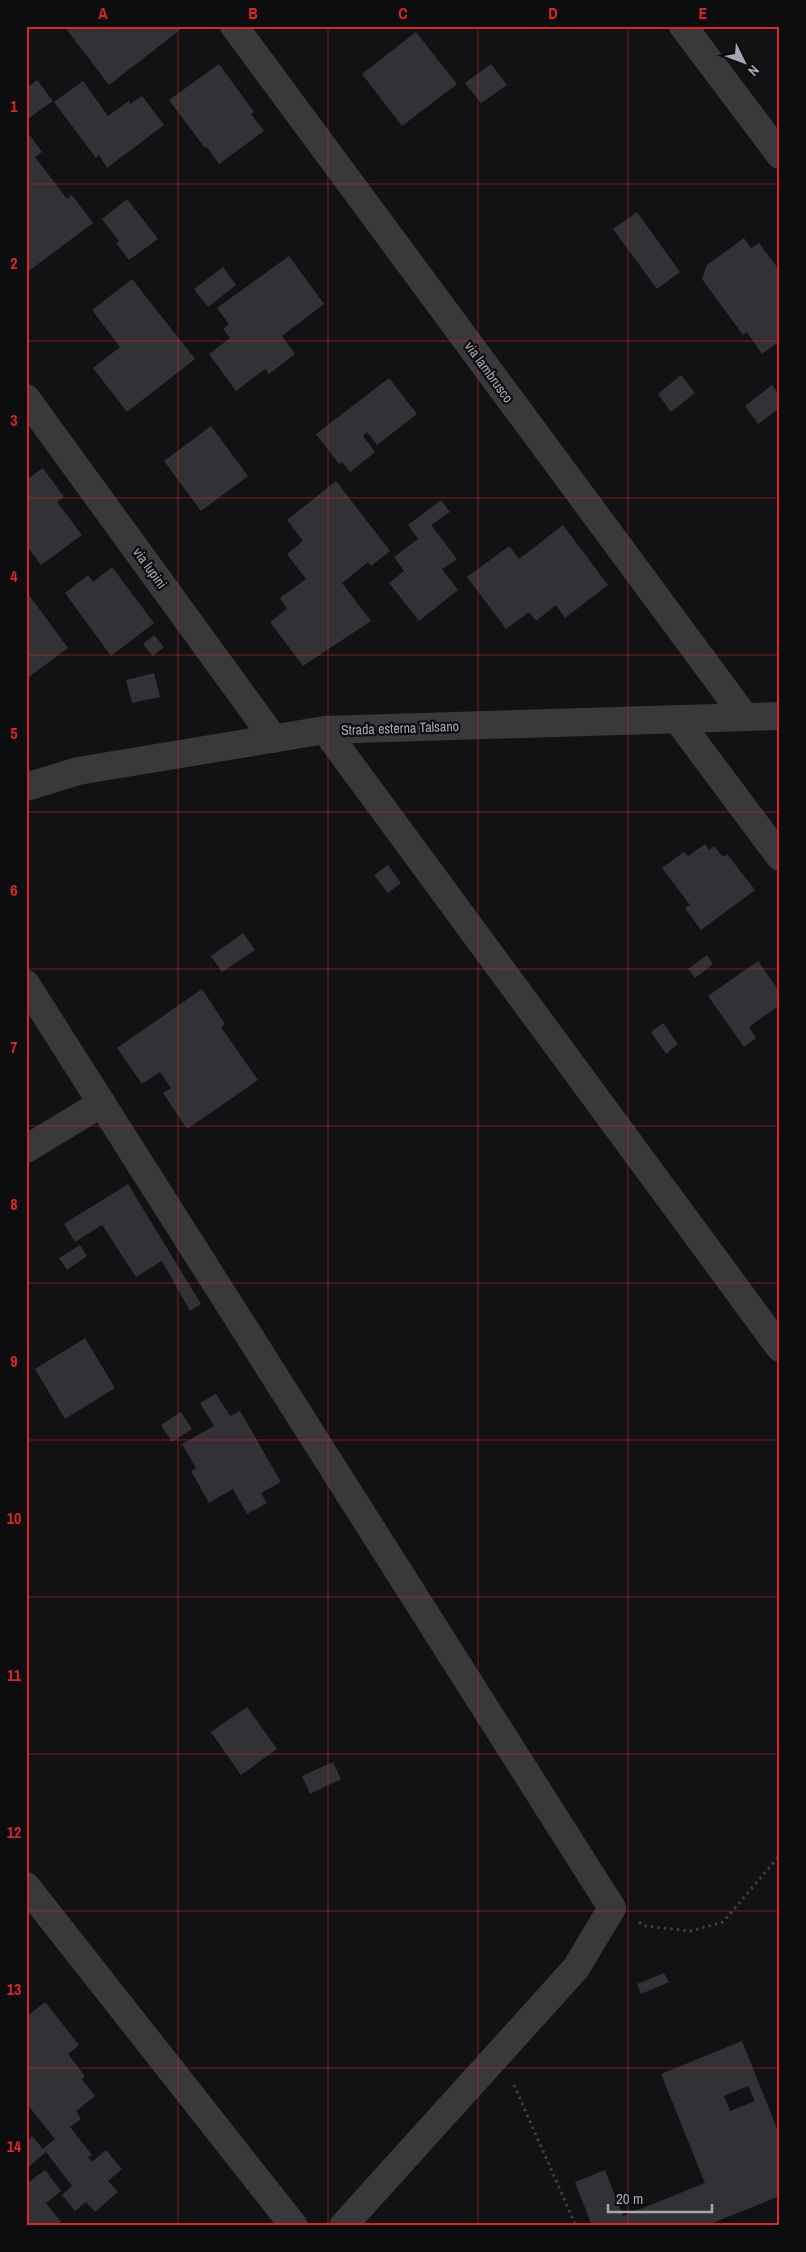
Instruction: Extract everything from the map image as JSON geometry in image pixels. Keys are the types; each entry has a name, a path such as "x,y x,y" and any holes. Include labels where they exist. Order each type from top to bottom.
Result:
{"street":[{"name":"via lambrusco","path":"234,26 745,717"},
{"path":"683,26 780,155"},
{"name":"via lupini","path":"26,398 274,738"},
{"name":"Strada esterna Talsano","path":"26,788 78,771 325,730 780,716"},
{"path":"677,719 780,857"},
{"path":"325,730 780,1348"},
{"path":"26,984 612,1908 576,1968 343,2226"},
{"path":"26,1149 102,1103"},
{"path":"26,1886 294,2226"}],"path":[{"path":"612,1908 646,1926 691,1931 723,1922 780,1855"},
{"path":"500,2052 576,2226"}],"building":[{"path":"64,26 185,26 109,85"},
{"path":"416,32 457,84 402,126 362,74"},
{"path":"219,64 254,112 251,114 264,131 219,164 169,100"},
{"path":"491,64 507,85 481,103 465,83"},
{"path":"37,80 53,101 29,118 26,115 26,88"},
{"path":"83,81 108,116 129,101 130,104 142,96 164,125 107,168 99,155 96,158 54,102"},
{"path":"26,130 42,152 35,157 67,199 72,195 93,223 26,273"},
{"path":"127,199 158,239 129,260 116,243 119,241 102,219"},
{"path":"637,212 680,272 657,289 613,229"},
{"path":"744,238 751,248 759,243 780,271 780,341 762,354 747,332 743,335 702,279 707,265"},
{"path":"289,256 324,304 282,336 295,354 269,374 265,369 236,391 209,354 230,338 223,329 229,324 217,308"},
{"path":"223,267 236,285 208,307 194,289"},
{"path":"132,279 195,359 127,412 93,368 120,347 92,310"},
{"path":"681,375 695,393 671,412 658,394"},
{"path":"389,378 417,414 377,445 367,432 363,436 375,452 350,472 342,462 339,464 316,434"},
{"path":"772,385 780,396 780,408 758,424 745,406"},
{"path":"211,426 248,476 201,511 164,461"},
{"path":"43,468 64,497 57,502 82,535 41,565 26,545 26,480"},
{"path":"336,481 390,551 371,566 368,562 342,583 371,621 303,666 270,622 287,609 280,598 306,579 287,554 303,541 287,520"},
{"path":"441,500 450,512 431,525 457,559 442,569 458,590 419,621 389,583 404,571 394,557 418,539 408,525"},
{"path":"563,525 608,585 565,618 556,605 536,621 529,612 506,629 467,577 509,546 519,559"},
{"path":"112,567 154,623 111,656 65,593 88,575 93,582"},
{"path":"26,591 68,648 26,679"},
{"path":"154,635 164,647 153,656 143,644"},
{"path":"154,673 160,697 132,703 126,680"},
{"path":"705,844 709,850 714,846 723,857 727,854 755,890 701,930 685,908 690,905 662,868 684,852 688,856"},
{"path":"388,865 401,883 388,893 374,875"},
{"path":"243,933 255,950 222,972 211,956"},
{"path":"707,955 713,964 695,978 688,969"},
{"path":"758,961 780,992 780,1005 749,1027 756,1038 744,1047 708,996"},
{"path":"202,989 225,1024 221,1027 258,1080 187,1129 163,1093 171,1088 160,1072 142,1084 117,1048"},
{"path":"663,1023 678,1044 666,1054 651,1032"},
{"path":"128,1184 201,1304 190,1311 162,1261 136,1277 102,1225 75,1242 64,1224"},
{"path":"80,1245 87,1256 67,1270 59,1258"},
{"path":"85,1338 115,1388 65,1419 35,1369"},
{"path":"216,1394 230,1416 240,1411 281,1482 261,1493 267,1503 247,1514 233,1489 209,1503 191,1471 196,1468 182,1444 214,1426 200,1403"},
{"path":"181,1412 192,1429 172,1442 161,1425"},
{"path":"247,1707 277,1749 241,1775 211,1732"},
{"path":"333,1762 341,1779 310,1794 302,1776"},
{"path":"664,1973 669,1982 641,1994 637,1984"},
{"path":"45,2002 79,2045 68,2054 85,2076 82,2079 95,2096 76,2111 81,2119 70,2127 92,2155 88,2157 92,2162 106,2150 122,2169 108,2181 118,2192 95,2212 86,2202 75,2211 62,2195 72,2186 46,2152 26,2169 26,2142 32,2136 43,2149 55,2139 26,2103 26,2017"},
{"path":"742,2041 780,2136 780,2196 705,2226 592,2226 575,2182 605,2170 623,2216 705,2183 661,2074","holes":["748,2086 755,2101 730,2111 724,2096"]},
{"path":"45,2170 61,2191 46,2203 61,2222 57,2226 26,2226 26,2184"}]}
